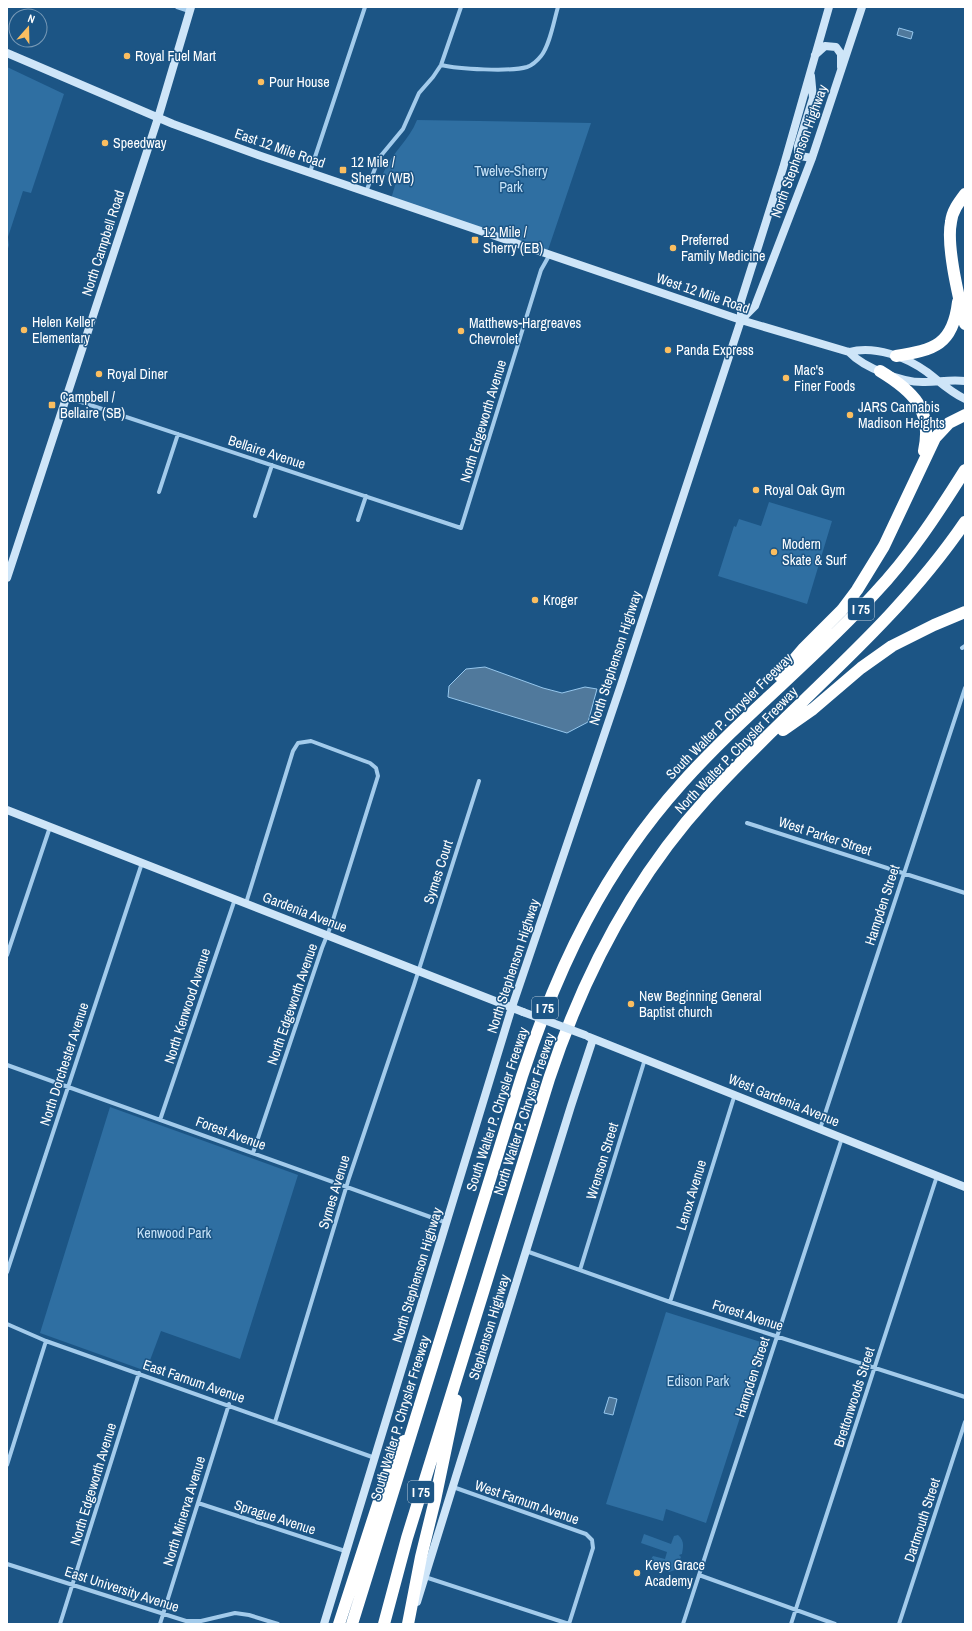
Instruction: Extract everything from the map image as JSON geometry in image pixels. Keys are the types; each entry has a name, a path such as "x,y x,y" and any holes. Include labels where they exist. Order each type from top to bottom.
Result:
{"highway":[{"path":"965,194 955,209 950,228 958,293 965,324"},
{"path":"896,356 923,352 936,346 942,341 953,326 957,310 958,293"},
{"path":"880,371 895,380 913,395 923,410 927,436 920,466"},
{"path":"735,728 804,648 842,610 857,590 884,546 920,466 935,438 943,428 954,419 965,415"},
{"name":"South Walter P. Chrysler Freeway","path":"352,1624 522,1076 557,978 585,923 628,852 652,819 682,784 735,728 852,618 884,584 923,534 965,470"},
{"name":"North Walter P. Chrysler Freeway","path":"384,1624 405,1544 554,1065 575,1008 594,968 635,893 679,832 706,798 755,748 865,643 900,606 965,522"},
{"path":"755,748 813,709 861,668 892,646 934,625 965,612"},
{"path":"409,1624 421,1557 454,1416 462,1361"},
{"path":"339,1624 392,1461 415,1422"}],"main road":[{"name":"North Stephenson Highway","path":"324,1624 512,1007 628,663 741,320 741,301 829,7"},
{"name":"North Stephenson Highway","path":"741,320 755,306 812,158 862,7"},
{"name":"North Campbell Road","path":"7,578 10,560 66,397 158,118 190,9"},
{"path":"814,55 824,46 836,47 841,54 841,74"},
{"name":"East 12 Mile Road","path":"7,52 158,118 310,173 550,254"},
{"path":"811,69 813,98 798,146 798,153 800,156 812,158"},
{"name":"West 12 Mile Road","path":"550,254 741,320 849,352 863,363 880,371 916,382 954,380 965,381"},
{"name":"West 12 Mile Road","path":"849,352 858,349 896,356 917,366 953,393 965,399"},
{"name":"Gardenia Avenue","path":"7,810 593,1038"},
{"name":"West Gardenia Avenue","path":"593,1038 965,1187"},
{"name":"Stephenson Highway","path":"409,1624 593,1038"}],"street":[{"path":"177,7 190,9"},
{"path":"310,173 365,7"},
{"path":"366,192 379,158 403,129 419,93 433,78 441,65 461,7"},
{"path":"441,65 509,69 525,68 534,63 544,51 558,7"},
{"name":"North Edgeworth Avenue","path":"461,528 541,270 550,254"},
{"name":"Bellaire Avenue","path":"66,397 461,528"},
{"path":"159,492 178,434"},
{"path":"255,516 272,465"},
{"path":"358,520 366,496"},
{"name":"Hampden Street","path":"820,1129 965,688"},
{"name":"North Edgeworth Avenue","path":"246,903 293,751 298,743 311,741 370,763 378,771 376,784 254,1153"},
{"name":"Symes Court","path":"418,970 479,781"},
{"name":"West Parker Street","path":"748,823 965,893"},
{"path":"7,955 50,827"},
{"name":"North Dorchester Avenue","path":"7,1272 142,863"},
{"name":"North Kenwood Avenue","path":"160,1120 235,899"},
{"name":"Symes Avenue","path":"275,1422 347,1187 418,970"},
{"name":"Wrenson Street","path":"580,1270 645,1059"},
{"name":"Forest Avenue","path":"7,1065 447,1223"},
{"name":"Lenox Avenue","path":"670,1302 734,1094"},
{"name":"Hampden Street","path":"683,1624 842,1137"},
{"name":"Brettonwoods Street","path":"791,1624 937,1176"},
{"name":"Forest Avenue","path":"526,1251 670,1302 965,1397"},
{"name":"East Farnum Avenue","path":"7,1324 46,1341 228,1404 375,1458"},
{"path":"7,1465 46,1341"},
{"name":"North Edgeworth Avenue","path":"60,1624 139,1373"},
{"name":"North Minerva Avenue","path":"160,1624 228,1404"},
{"name":"Dartmouth Street","path":"899,1624 965,1422"},
{"name":"West Farnum Avenue","path":"453,1487 586,1534 592,1540 593,1548 569,1624"},
{"name":"Sprague Avenue","path":"198,1503 345,1551"},
{"name":"East University Avenue","path":"7,1564 186,1621 201,1620 234,1613 249,1615 278,1624"},
{"path":"699,1575 835,1624"},
{"path":"425,1577 569,1624"}],"green space":[{"path":"7,67 64,94 31,193 23,191 8,237 9,245 7,252"},
{"name":"Twelve-Sherry Park","path":"417,120 591,123 547,253 391,199 397,179 383,174"},
{"name":"Modern Skate & Surf","path":"769,502 832,521 807,604 718,576 734,526 736,527 739,519 761,526"},
{"name":"Kenwood Park","path":"110,1107 298,1175 240,1359 161,1331 146,1371 40,1333"},
{"name":"Edison Park","path":"666,1312 764,1343 706,1523 666,1509 663,1521 606,1504"},
{"path":"644,1534 671,1544 674,1536 678,1535 680,1537 683,1544 682,1554 679,1555 681,1557 675,1570 669,1572 660,1564 652,1561 651,1559 653,1556 665,1559 667,1552 641,1543"}],"shaded area":[{"path":"899,28 913,32 911,39 897,35"},
{"path":"485,667 543,688 562,693 585,687 597,689 588,722 567,733 448,697 449,686 466,669"},
{"path":"609,1397 617,1399 613,1415 604,1413"}],"place":[{"name":"Royal Fuel Mart","path":"127,56"},
{"name":"Pour House","path":"261,82"},
{"name":"Speedway","path":"105,143"},
{"name":"12 Mile / Sherry (WB)","path":"343,170"},
{"name":"12 Mile / Sherry (EB)","path":"475,240"},
{"name":"Preferred Family Medicine","path":"673,248"},
{"name":"Helen Keller Elementary","path":"24,330"},
{"name":"Matthews-Hargreaves Chevrolet","path":"461,331"},
{"name":"Panda Express","path":"668,350"},
{"name":"Royal Diner","path":"99,374"},
{"name":"Mac's Finer Foods","path":"786,378"},
{"name":"Campbell / Bellaire (SB)","path":"52,405"},
{"name":"JARS Cannabis Madison Heights","path":"850,415"},
{"name":"Royal Oak Gym","path":"756,490"},
{"name":"Modern Skate & Surf","path":"774,552"},
{"name":"Kroger","path":"535,600"},
{"name":"New Beginning General Baptist church","path":"631,1004"},
{"name":"Keys Grace Academy","path":"637,1573"}]}
